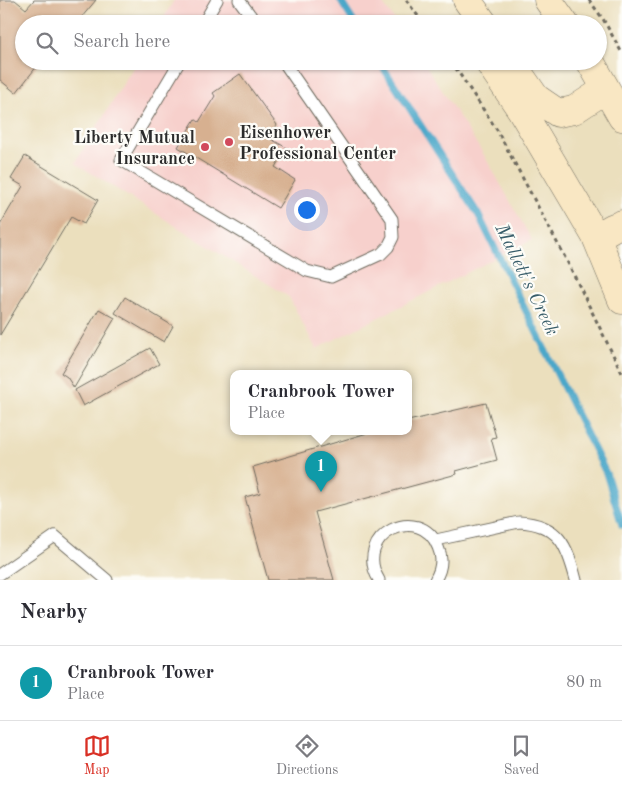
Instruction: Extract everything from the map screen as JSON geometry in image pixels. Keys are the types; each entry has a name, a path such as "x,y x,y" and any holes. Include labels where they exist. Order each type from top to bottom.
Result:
{"main road":[{"path":"447,0 457,15"},
{"path":"467,0 478,15"},
{"path":"548,0 559,15"},
{"path":"494,70 520,108 596,238 622,300"},
{"path":"516,70 536,98 558,113 574,110 606,89"},
{"path":"595,70 622,117"},
{"path":"596,238 622,224"}],"lane":[{"path":"208,15 217,0"},
{"path":"239,0 250,15"},
{"path":"175,70 121,160 307,271 331,277 381,254 388,247 393,237 392,219 289,70"},
{"path":"436,540 518,522 531,523 544,527 565,544 576,580"},
{"path":"379,580 373,566 373,553 378,540 388,531 400,526 414,526 426,531 436,540 441,553 441,566 435,580"},
{"path":"0,574 55,536 107,580"}],"path":[{"path":"406,0 417,15"},
{"path":"589,0 601,15"},
{"path":"607,25 622,53"},
{"path":"457,70 497,130 568,263 622,373"}],"shaded area":[{"path":"174,0 380,0 391,15 165,15"},
{"path":"132,70 429,70 484,155 532,240 316,349 289,297 75,163"}],"building":[{"path":"0,0 15,0 26,9 34,0 96,0 84,15 15,15 15,70 34,70 16,93 0,80"},
{"name":"Eisenhower Professional Center","path":"240,74 277,125 269,138 287,148 275,167 295,180 278,208 178,147 195,119 199,122 215,96 213,93"},
{"path":"25,156 98,200 84,224 71,217 0,335 0,225 23,186 11,179"},
{"path":"125,297 173,326 164,342 115,313"},
{"path":"99,309 115,318 74,388 67,377 61,373"},
{"path":"150,348 159,364 83,406 75,390"},
{"path":"486,403 496,437 491,438 497,460 456,471 457,474 315,512 334,580 268,580 245,497 260,493 253,467 361,435 412,435 412,420"}],"waterway":[{"name":"Mallett's Creek","path":"340,0 349,15"},
{"name":"Mallett's Creek","path":"385,70 478,214 606,473 622,525"}],"place":[{"name":"Eisenhower Professional Center","path":"229,142"},
{"name":"Liberty Mutual Insurance","path":"205,147"},
{"name":"Cranbrook Tower","path":"321,492"}]}
